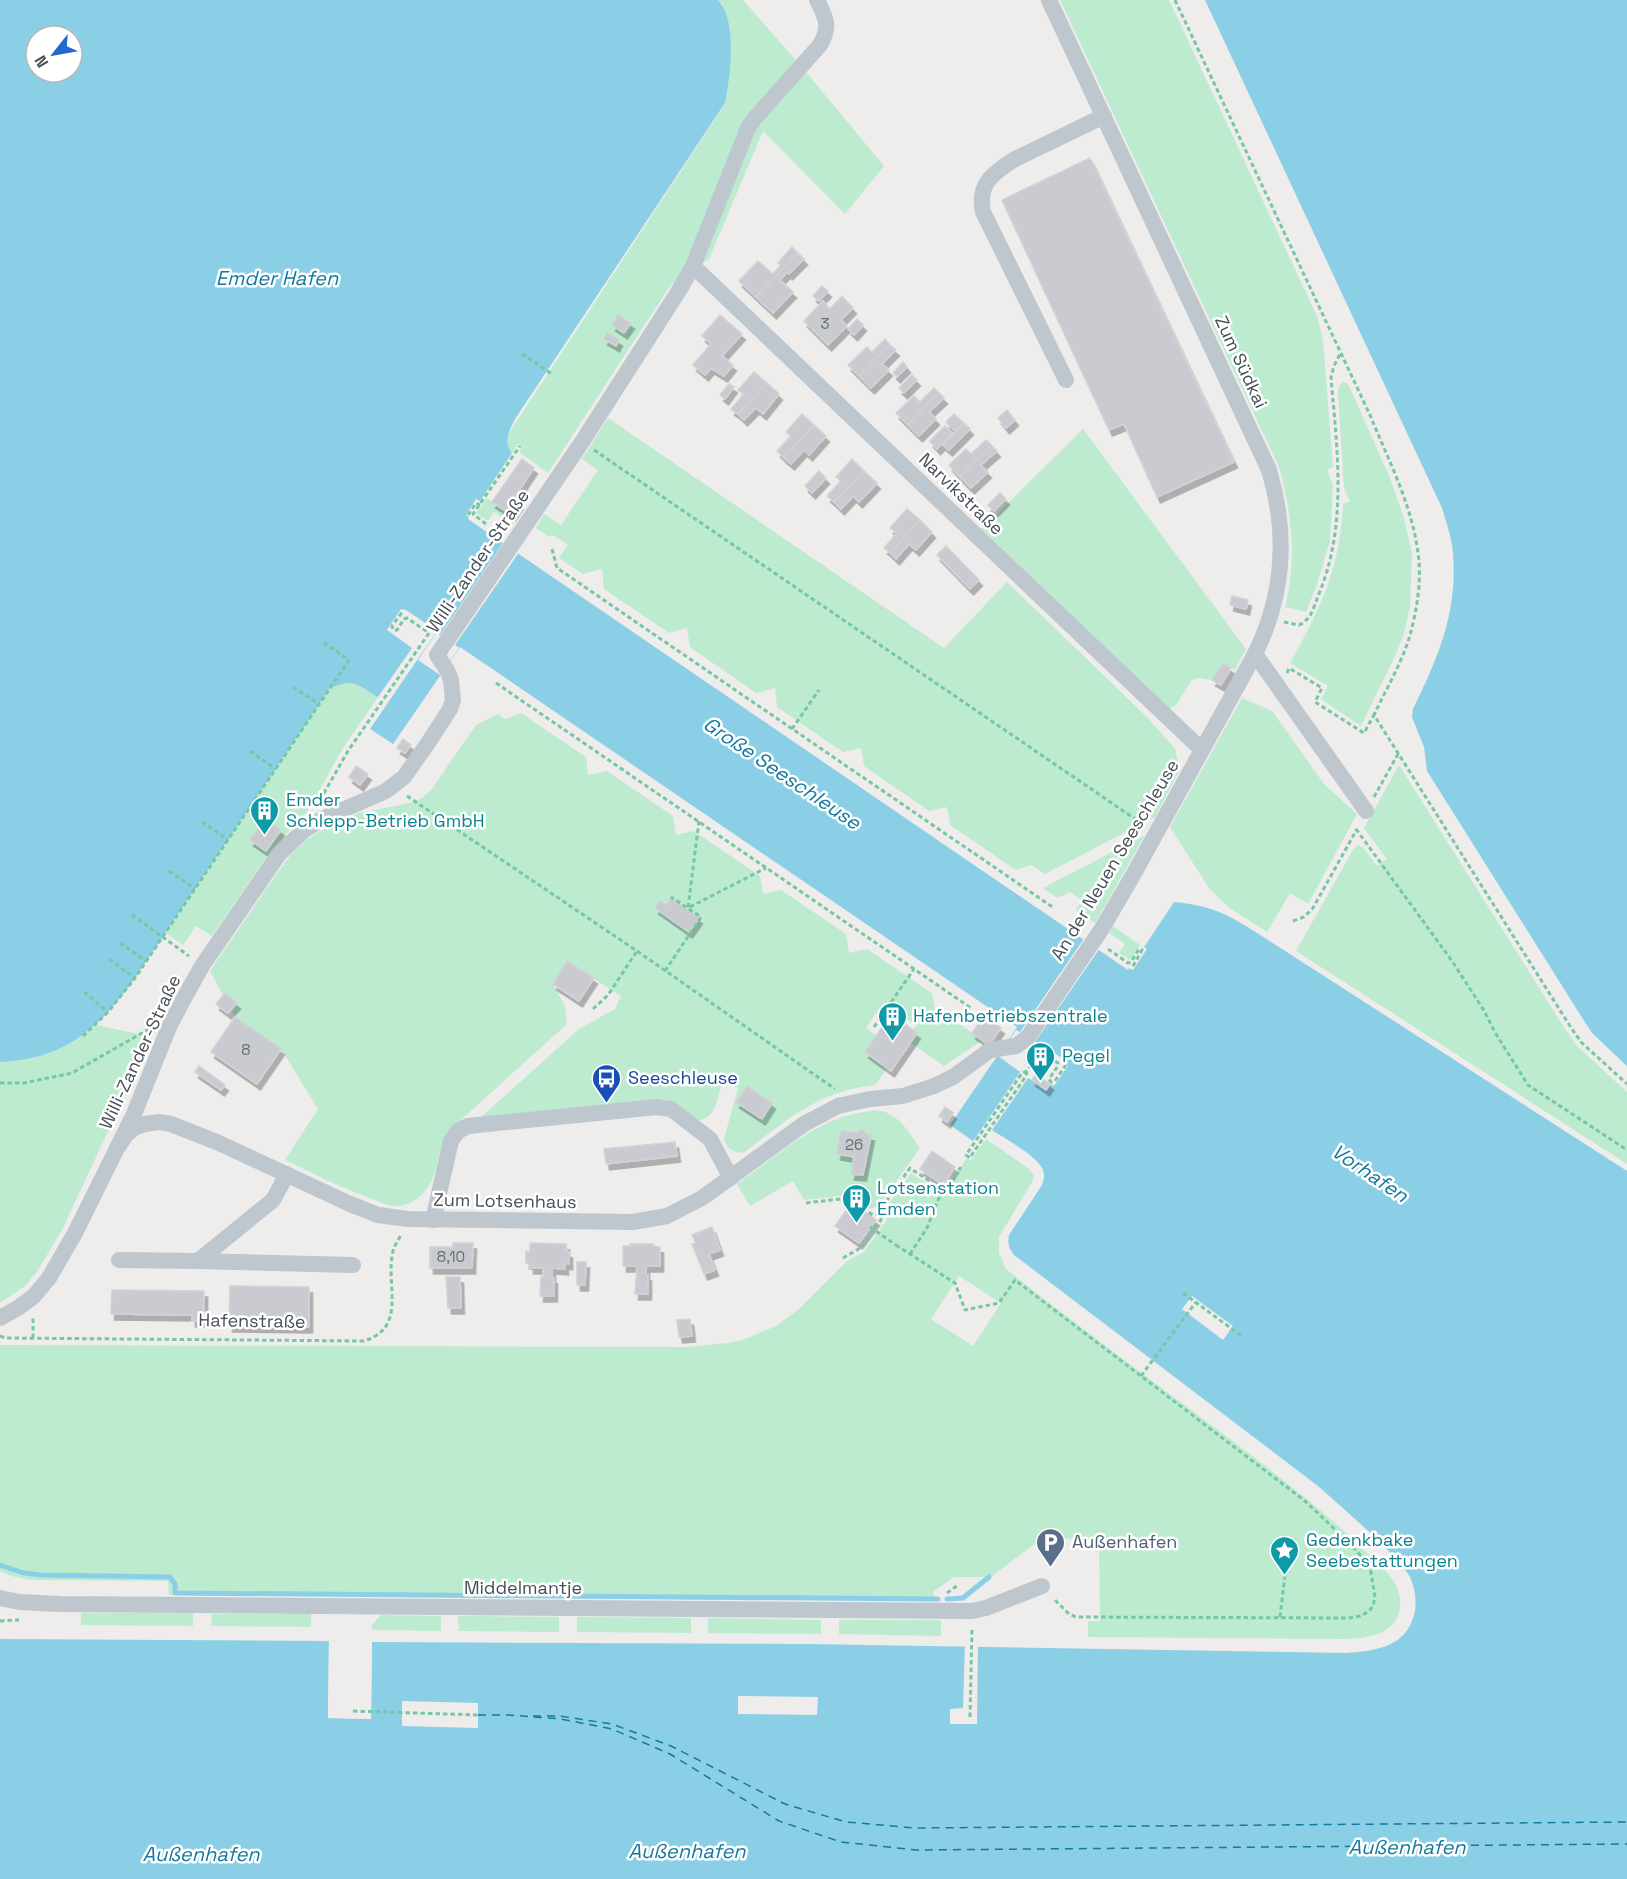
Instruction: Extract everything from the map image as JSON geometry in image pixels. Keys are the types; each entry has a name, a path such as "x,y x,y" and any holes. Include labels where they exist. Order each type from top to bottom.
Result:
{"street":[{"name":"Willi-Zander-Straße","path":"0,1318 34,1296 49,1278 75,1233 140,1102 169,1027 202,966 274,862 303,831 322,819 378,796 404,777 452,705 451,680 437,655 582,442 680,289 693,266 748,128 825,37 828,27 817,0"},
{"name":"Zum Südkai","path":"1049,0 1269,470 1280,512 1282,552 1271,617 1255,654 1203,750"},
{"path":"1066,380 983,212 980,199 984,186 1003,166 1104,116"},
{"name":"Narvikstraße","path":"693,266 1203,750"},
{"path":"1255,654 1366,811"},
{"name":"An der Neuen Seeschleuse","path":"887,1098 903,1096 934,1086 953,1077 990,1050 1016,1046 1028,1037 1132,878 1203,750"},
{"name":"Zum Lotsenhaus","path":"118,1147 134,1128 159,1122 171,1124 219,1143 378,1215 433,1220 633,1222 667,1216 702,1198 813,1119 838,1106 887,1098"},
{"path":"433,1220 451,1141 458,1131 468,1126 667,1107 710,1139 731,1178"},
{"path":"198,1261 273,1200 287,1174"},
{"path":"119,1260 353,1265"},
{"name":"Middelmantje","path":"0,1598 20,1602 59,1604 972,1611 986,1608 1042,1586"}],"path":[{"path":"1175,0 1341,353 1395,475 1409,516 1418,554 1416,607 1409,636 1401,658 1364,733 1314,702 1322,688 1293,671"},
{"path":"1271,617 1294,625 1302,624 1308,619 1332,555 1336,528 1338,468 1331,377 1341,353"},
{"path":"522,354 552,374"},
{"path":"582,442 1148,828"},
{"path":"486,524 473,515 520,446"},
{"path":"468,515 476,503 480,505"},
{"path":"552,549 557,568 1054,908"},
{"path":"320,801 348,751 429,633 407,618 397,630 393,630 392,626 403,611"},
{"path":"83,1036 108,1012 135,978 349,660 323,642"},
{"path":"496,683 971,1008"},
{"path":"293,687 319,705"},
{"path":"792,729 819,690"},
{"path":"1374,715 1581,1042 1627,1084"},
{"path":"250,751 276,769"},
{"path":"1293,921 1304,916 1313,908 1398,754"},
{"path":"406,796 665,970 854,1102"},
{"path":"688,908 699,821"},
{"path":"202,822 228,840"},
{"path":"1356,830 1452,961 1528,1085 1627,1150"},
{"path":"688,908 766,868"},
{"path":"169,871 195,889"},
{"path":"665,970 701,917 671,897"},
{"path":"132,915 202,966"},
{"path":"120,943 146,961"},
{"path":"1117,955 1130,962 1139,950 1142,950 1132,968"},
{"path":"593,1009 608,995 637,951"},
{"path":"109,960 135,978"},
{"path":"874,1027 915,969"},
{"path":"84,992 108,1012"},
{"path":"0,1083 24,1083 72,1073 150,1029 169,1027"},
{"path":"1027,1071 1022,1073 966,1155 970,1158 1040,1052 1056,1061 1058,1066 1049,1079 1050,1082 1053,1083 1066,1065"},
{"path":"1026,1064 1030,1067"},
{"path":"910,1254 927,1228 934,1206 961,1167"},
{"path":"843,1258 862,1247 881,1220 881,1209 910,1168 944,1191"},
{"path":"806,1203 848,1198 873,1215 881,1214"},
{"name":"Hafenstraße","path":"0,1336 5,1338 364,1341 380,1334 391,1316 392,1253 408,1219"},
{"path":"870,1227 955,1283 965,1310 999,1303 1015,1280 1305,1501 1366,1561 1372,1576 1375,1598 1368,1612 1348,1618 1076,1617 1064,1610 1042,1586"},
{"path":"1183,1293 1243,1337"},
{"path":"1141,1376 1196,1302"},
{"path":"1280,1617 1285,1575"},
{"path":"970,1717 971,1636"},
{"path":"353,1711 478,1715"}],"green space":[{"path":"718,0 743,0 884,166 845,214 763,131 709,259 670,286 548,473 519,452 522,447 518,444 512,453 508,446 507,436 725,104 723,5"},
{"path":"1060,0 1169,0 1317,316 1323,340 1333,467 1327,470 1333,485 1330,541 1306,612 1285,607 1292,554 1290,519 1279,467"},
{"path":"1343,382 1347,383 1350,388 1390,478 1404,518 1412,554 1410,606 1404,634 1361,726 1321,699 1328,686 1290,663 1311,624 1327,587 1338,548 1343,504 1350,501 1344,488 1338,392"},
{"path":"608,418 944,648 1007,582 1148,718 1175,749 1180,770 1155,817 1045,874 1031,865 1016,870 950,825 947,807 929,811 864,766 861,748 843,752 777,707 775,688 756,693 690,647 687,628 669,633 604,589 602,569 583,574 559,558 568,545 553,535 549,537 536,528 544,514 561,525 598,470 582,459"},
{"path":"1083,429 1246,649 1235,670 1223,663 1212,680 1198,678 1192,680 1176,705 1169,709 982,529"},
{"path":"487,498 511,515 516,509 521,512 512,525 494,512 488,521 476,513"},
{"path":"352,682 378,697 343,748 307,812 272,849 212,936 196,926 183,945 166,933 330,688"},
{"path":"1242,698 1272,711 1324,784 1357,814 1308,904 1290,893 1267,932 1228,907 1209,888 1170,827"},
{"path":"521,713 586,757 588,775 607,771 673,816 676,835 694,831 760,876 763,894 781,890 846,934 849,953 867,949 932,993 935,1011 940,1011 983,1040 944,1066 911,1043 917,1034 913,1030 916,1025 884,1002 866,1028 876,1035 865,1052 887,1068 875,1085 837,1093 805,1108 745,1152 732,1150 724,1139 738,1088 723,1080 716,1106 704,1119 697,1120 669,1100 661,1099 479,1119 579,1029 615,1009 621,996 567,962 553,984 565,1006 567,1024 454,1126 442,1146 432,1180 417,1198 402,1205 386,1204 285,1160 318,1109 281,1049 235,1017 210,971 292,853 307,839 359,813 410,803 422,798 431,790 476,725 498,714 505,719"},
{"path":"1399,765 1565,1029 1577,1046 1627,1092 1627,1164 1296,951 1354,848 1358,845 1363,847 1377,866 1387,859 1364,828"},
{"path":"1145,835 1095,923 1076,910 1082,900 1070,892 1057,898 1043,888"},
{"path":"1113,926 1140,945 1130,960 1119,953 1125,944 1109,933"},
{"path":"97,1025 152,1037 62,1230 38,1270 25,1286 0,1303 0,1064 52,1051 74,1041"},
{"path":"876,1110 897,1119 920,1148 879,1206 870,1209 850,1195 804,1200 793,1181 750,1206 737,1184 799,1139 825,1124 858,1113"},
{"path":"986,1139 1028,1168 1034,1176 999,1237 999,1253 1006,1269 1273,1472 1327,1516 1377,1562 1394,1582 1400,1598 1398,1617 1388,1629 1373,1636 1347,1639 1088,1637 1088,1621 1100,1621 1099,1539 1042,1538 961,1600 948,1600 948,1597 960,1597 985,1577 954,1577 933,1592 937,1601 169,1595 168,1581 32,1580 11,1576 0,1571 0,1345 686,1347 743,1340 776,1326 799,1309 847,1261 864,1252 887,1220 885,1209 911,1173 942,1194 967,1158 971,1160","holes":["959,1276 1001,1303 973,1346 931,1319"]},
{"path":"81,1613 193,1613 193,1626 81,1625"},
{"path":"212,1614 311,1614 311,1627 211,1626"},
{"path":"381,1615 441,1616 441,1631 372,1630 372,1625"},
{"path":"458,1616 559,1617 559,1632 459,1631"},
{"path":"577,1617 691,1618 691,1633 577,1632"},
{"path":"708,1618 821,1620 821,1634 708,1633"},
{"path":"839,1620 941,1620 941,1636 839,1634"}],"water":[{"name":"Emder Hafen","path":"0,0 718,0 724,9 730,35 729,79 725,103 515,419 507,440 512,453 480,501 476,499 466,515 468,519 510,548 1128,970 1129,968 1133,970 1147,949 1144,947 1174,902 1201,906 1222,913 1265,938 1627,1171 1627,1879 0,1879 0,1639 329,1641 328,1718 371,1719 372,1642 807,1644 1347,1653 1376,1649 1394,1642 1407,1630 1414,1616 1416,1604 1412,1582 1403,1567 1380,1542 1318,1486 1012,1253 1008,1243 1009,1235 1042,1185 1044,1174 1035,1159 992,1130 1028,1078 1047,1090 1050,1084 1054,1086 1068,1066 1066,1061 1040,1043 973,1141 950,1125 1017,1027 460,647 393,744 370,729 437,631 406,610 401,609 387,630 412,648 378,697 350,683 330,688 122,996 94,1026 78,1038 62,1048 23,1060 0,1062"},
{"path":"1205,0 1627,0 1627,1066 1592,1033 1427,771 1424,747 1412,717 1413,709 1438,653 1449,615 1454,575 1449,530 1442,508"}],"pier":[{"path":"505,540 520,551 455,645 459,648 440,675 418,660 436,633 440,635"},
{"path":"1085,937 1100,948 1035,1042 1039,1045 1020,1072 998,1056 1016,1030 1020,1032"},
{"path":"1192,1296 1233,1326 1223,1340 1182,1309"},
{"path":"329,1638 332,1641 331,1715 368,1716 369,1642 372,1639 371,1719 328,1718"},
{"path":"965,1644 978,1644 977,1724 950,1724 950,1709 963,1708"},
{"path":"738,1696 818,1697 817,1715 738,1714"},
{"path":"402,1701 478,1703 478,1728 402,1726"}],"building":[{"path":"1090,158 1234,462 1157,497 1124,424 1109,430 1002,200"},
{"path":"792,247 798,253 756,297 739,281 758,261 773,274 781,265 778,263"},
{"path":"798,253 804,259 780,280 793,292 773,313 756,297"},
{"path":"822,286 828,291 819,301 813,296"},
{"path":"842,296 853,308 841,320 847,326 828,345 804,321 823,301 830,309"},
{"path":"618,315 631,323 624,333 612,325"},
{"path":"720,315 742,334 722,356 733,365 724,376 711,368 705,375 693,365 711,344 702,336"},
{"path":"857,319 863,325 854,335 848,329"},
{"path":"607,333 619,340 616,346 604,339"},
{"path":"885,339 890,345 859,376 848,365 867,347 872,352"},
{"path":"890,345 896,350 882,364 889,370 871,388 859,376"},
{"path":"903,362 907,367 897,377 893,373"},
{"path":"754,372 767,383 738,414 731,409 744,394 738,390"},
{"path":"912,375 917,380 904,393 899,388"},
{"path":"767,383 779,394 763,414 756,408 744,420 738,414"},
{"path":"729,384 734,387 725,399 720,395"},
{"path":"934,388 939,393 908,425 896,413 914,396 920,402"},
{"path":"939,393 944,398 929,412 936,419 919,436 908,425"},
{"path":"1007,410 1015,420 1006,428 998,418"},
{"path":"802,414 814,425 784,458 777,451 791,436 786,432"},
{"path":"954,414 963,422 955,431 946,422"},
{"path":"964,423 970,429 949,450 943,445"},
{"path":"814,425 826,436 809,455 804,450 791,464 784,458"},
{"path":"945,426 952,433 937,449 930,441"},
{"path":"986,440 991,445 960,477 949,465 966,449 971,454"},
{"path":"991,445 997,451 981,465 988,472 971,488 960,477"},
{"path":"522,459 534,468 514,498 520,503 512,515 492,502"},
{"path":"852,459 864,471 834,502 827,496 841,481 836,477"},
{"path":"819,471 826,478 812,493 805,486"},
{"path":"864,471 877,483 859,502 853,496 841,509 834,502"},
{"path":"1000,493 1006,499 994,511 988,505"},
{"path":"907,509 920,520 890,553 884,548 897,533 890,528"},
{"path":"920,520 932,532 916,550 909,544 896,559 890,553"},
{"path":"946,546 979,580 970,589 937,555"},
{"path":"1232,596 1248,600 1246,609 1230,605"},
{"path":"1223,663 1231,668 1221,685 1212,680"},
{"path":"403,739 411,745 405,753 397,748"},
{"path":"356,766 368,774 360,785 349,777"},
{"name":"Emder Schlepp-Betrieb GmbH","path":"265,819 281,830 266,851 250,840"},
{"path":"671,898 699,918 689,932 655,908 660,901 666,905"},
{"path":"567,961 594,978 579,1001 553,984"},
{"path":"225,993 237,1003 228,1013 216,1004"},
{"name":"Hafenbetriebszentrale","path":"891,1014 917,1033 891,1071 865,1052"},
{"path":"984,1016 1001,1028 989,1045 972,1033"},
{"path":"235,1017 281,1049 257,1084 211,1052"},
{"path":"199,1066 225,1085 221,1090 195,1072"},
{"name":"Pegel","path":"1036,1074 1050,1084 1046,1090 1032,1080"},
{"path":"747,1086 772,1103 762,1119 736,1102"},
{"path":"945,1107 953,1113 947,1122 939,1116"},
{"path":"861,1129 871,1135 863,1175 851,1174 854,1157 837,1154 841,1131 857,1133"},
{"path":"675,1142 677,1156 606,1164 604,1149"},
{"path":"932,1151 955,1167 943,1185 920,1169"},
{"name":"Lotsenstation Emden","path":"852,1202 876,1220 859,1243 835,1226"},
{"path":"712,1227 720,1250 709,1254 715,1270 704,1274 692,1244 696,1243 692,1235"},
{"path":"453,1243 473,1243 472,1268 430,1268 430,1247 453,1247"},
{"path":"530,1243 566,1244 569,1264 565,1263 565,1269 552,1268 554,1296 540,1296 543,1268 530,1268 530,1263 526,1263 526,1251 530,1252"},
{"path":"630,1244 653,1244 653,1246 660,1247 660,1266 646,1266 648,1294 635,1294 637,1266 623,1266 623,1246 630,1246"},
{"path":"577,1262 586,1262 585,1285 577,1285"},
{"path":"446,1277 460,1277 461,1308 448,1308"},
{"path":"230,1286 309,1287 309,1327 229,1326"},
{"path":"112,1290 204,1291 204,1321 192,1321 192,1315 111,1314"},
{"path":"690,1319 692,1336 679,1337 677,1320"}],"waterway":[{"path":"0,1565 24,1573 42,1575 170,1577 175,1584 175,1593 938,1599"},
{"path":"947,1599 963,1598 989,1577"}],"ferry route":[{"path":"478,1715 561,1719 612,1729 670,1754 779,1821 841,1842 916,1850 1627,1844"},
{"path":"533,1716 560,1716 612,1724 671,1746 785,1804 846,1822 916,1828 1627,1822"}],"place":[{"name":"Emder Schlepp-Betrieb GmbH","path":"265,836"},
{"name":"Hafenbetriebszentrale","path":"892,1042"},
{"name":"Pegel","path":"1041,1082"},
{"name":"Seeschleuse","path":"607,1104"},
{"name":"Lotsenstation Emden","path":"856,1224"},
{"name":"Außenhafen","path":"1051,1568"},
{"name":"Gedenkbake Seebestattungen","path":"1285,1576"}],"water label":[{"name":"Große Seeschleuse","path":"782,773"},
{"name":"Vorhafen","path":"1370,1173"}]}
